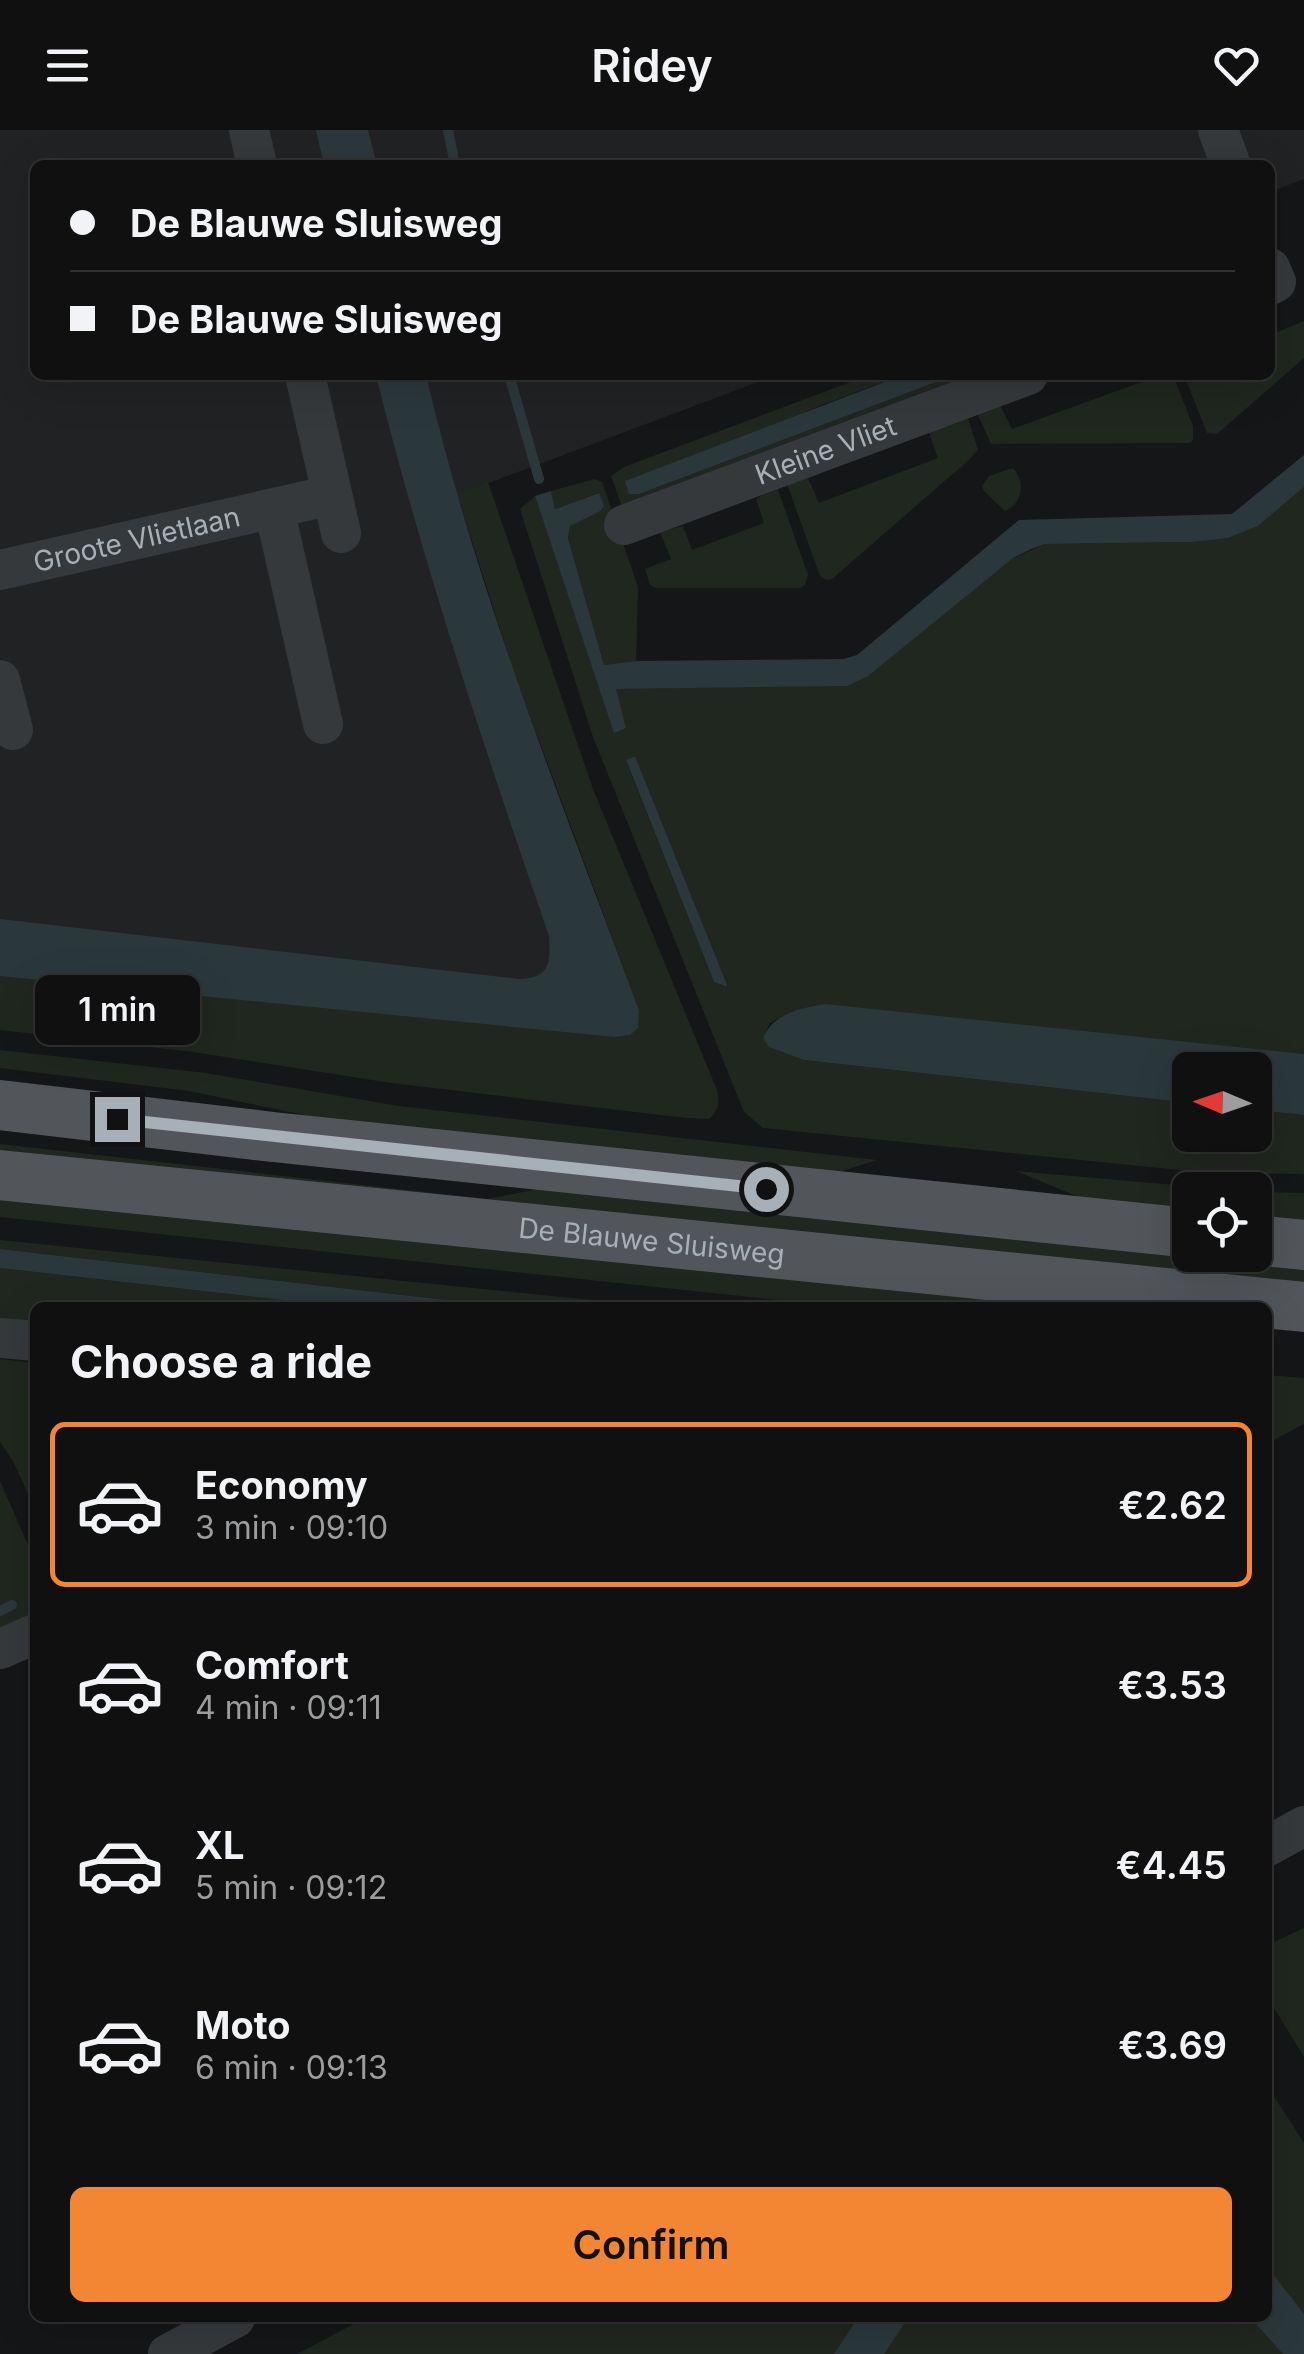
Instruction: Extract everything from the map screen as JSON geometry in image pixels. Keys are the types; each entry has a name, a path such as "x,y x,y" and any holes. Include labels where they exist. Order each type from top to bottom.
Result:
{"main road":[{"path":"0,1105 1172,1232"},
{"name":"De Blauwe Sluisweg","path":"0,1175 1255,1302"},
{"path":"1272,1242 1304,1246"},
{"name":"De Blauwe Sluisweg","path":"1272,1304 1304,1307"}],"street":[{"path":"249,130 256,160"},
{"path":"1218,130 1229,160"},
{"name":"Groote Vlietlaan","path":"0,570 274,508 337,514 306,380"},
{"name":"Kleine Vliet","path":"624,526 1015,380"},
{"name":"Groote Vlietlaan","path":"274,508 323,724"},
{"path":"0,680 13,730"},
{"path":"0,1338 30,1341"},
{"path":"0,1649 30,1636"},
{"path":"1272,1844 1304,1826"},
{"path":"168,2354 227,2322"}],"shaded area":[{"path":"0,130 1304,130 1304,179 1275,190 1275,160 30,160 30,380 764,380 443,500 637,1054 0,995"},
{"path":"316,130 368,130 376,160 323,160"},
{"path":"1304,321 1304,358 1217,434 1207,433 1186,380 1275,380 1275,333"},
{"path":"377,380 427,380 495,616 639,1010 638,1028 630,1035 615,1037 0,976 0,919 519,979 543,972 549,936 479,727"},
{"path":"856,380 889,380 819,406 629,494 639,494 942,380 969,380 622,507 611,476 624,467"},
{"path":"890,380 942,380 639,494 629,494 625,481"},
{"path":"1147,380 1175,380 1193,426 1193,440 991,444 977,413 1000,405 1012,429"},
{"path":"967,415 978,450 970,459 832,579 820,576 787,484 808,478 819,503 938,458 929,433"},
{"path":"1304,455 1304,487 1258,526 1227,538 1191,542 1045,544 1013,558 868,676 847,686 616,689 626,728 614,733 535,496 551,491 555,509 599,493 604,506 570,526 568,538 604,665 636,661 844,659 857,655 1019,520 1232,514"},
{"path":"1009,469 1018,475 1020,493 1015,504 1005,511 982,486 989,476"},
{"path":"595,479 602,482 638,587 636,661 604,665 568,538 570,526 598,493 555,509 551,491"},
{"path":"488,482 593,789 717,1090 718,1106 712,1116 686,1118 391,1083 193,1052 0,1030 0,976 615,1037 630,1035 639,1010 513,670 457,494"},
{"path":"777,487 808,575 805,585 650,585 645,569 671,559 660,532 683,526 692,550 764,523 756,499"},
{"path":"1304,487 1304,1054 793,1011 770,1023 763,1038 804,1060 1172,1101 1172,1152 1272,1152 1272,1112 1304,1115 1304,1174 1199,1172 763,1128 744,1112 593,737 520,509 535,496 614,732 626,728 615,689 847,685 1013,558 1045,544 1191,542 1258,526","holes":["635,756 728,987 714,982 626,761"]},
{"path":"635,756 728,987 714,982 626,760"},
{"path":"824,1004 1304,1054 1304,1115 1272,1112 1272,1052 1172,1052 1172,1101 804,1060 769,1047 763,1038 774,1023 797,1010"},
{"path":"0,1050 206,1073 399,1106 877,1160 826,1176 362,1127 189,1091 0,1068"},
{"path":"0,1144 488,1199 548,1187 1172,1251 1172,1272 1272,1272 1272,1261 1304,1264 1304,1291 0,1157"},
{"path":"1016,1171 1172,1185 1172,1208 1086,1200"},
{"path":"1272,1192 1304,1193 1304,1222 1272,1219"},
{"path":"0,1196 1029,1302 797,1302 0,1217"},
{"path":"0,1240 612,1302 463,1302 0,1249"},
{"path":"0,1249 463,1302 301,1302 0,1268"},
{"path":"0,1268 301,1302 30,1302 30,1324 0,1321"},
{"path":"0,1359 30,1362 30,1498 0,1442"},
{"path":"1272,1375 1304,1378 1304,1424 1272,1441"},
{"path":"0,1481 30,1550 30,1615 0,1628"},
{"path":"1304,1928 1304,2057 1272,2005 1272,1943"},
{"path":"1272,2093 1304,2143 1304,2354 297,2354 357,2322 1272,2322"},
{"path":"1272,2273 1304,2314 1304,2354 1283,2354 1255,2322 1272,2322"},
{"path":"855,2322 905,2322 884,2354 834,2354"}],"waterway":[{"path":"448,130 454,160"},
{"path":"510,380 539,479"},
{"path":"0,1611 12,1605"}],"route":[{"path":"117,1119 766,1189"}]}
